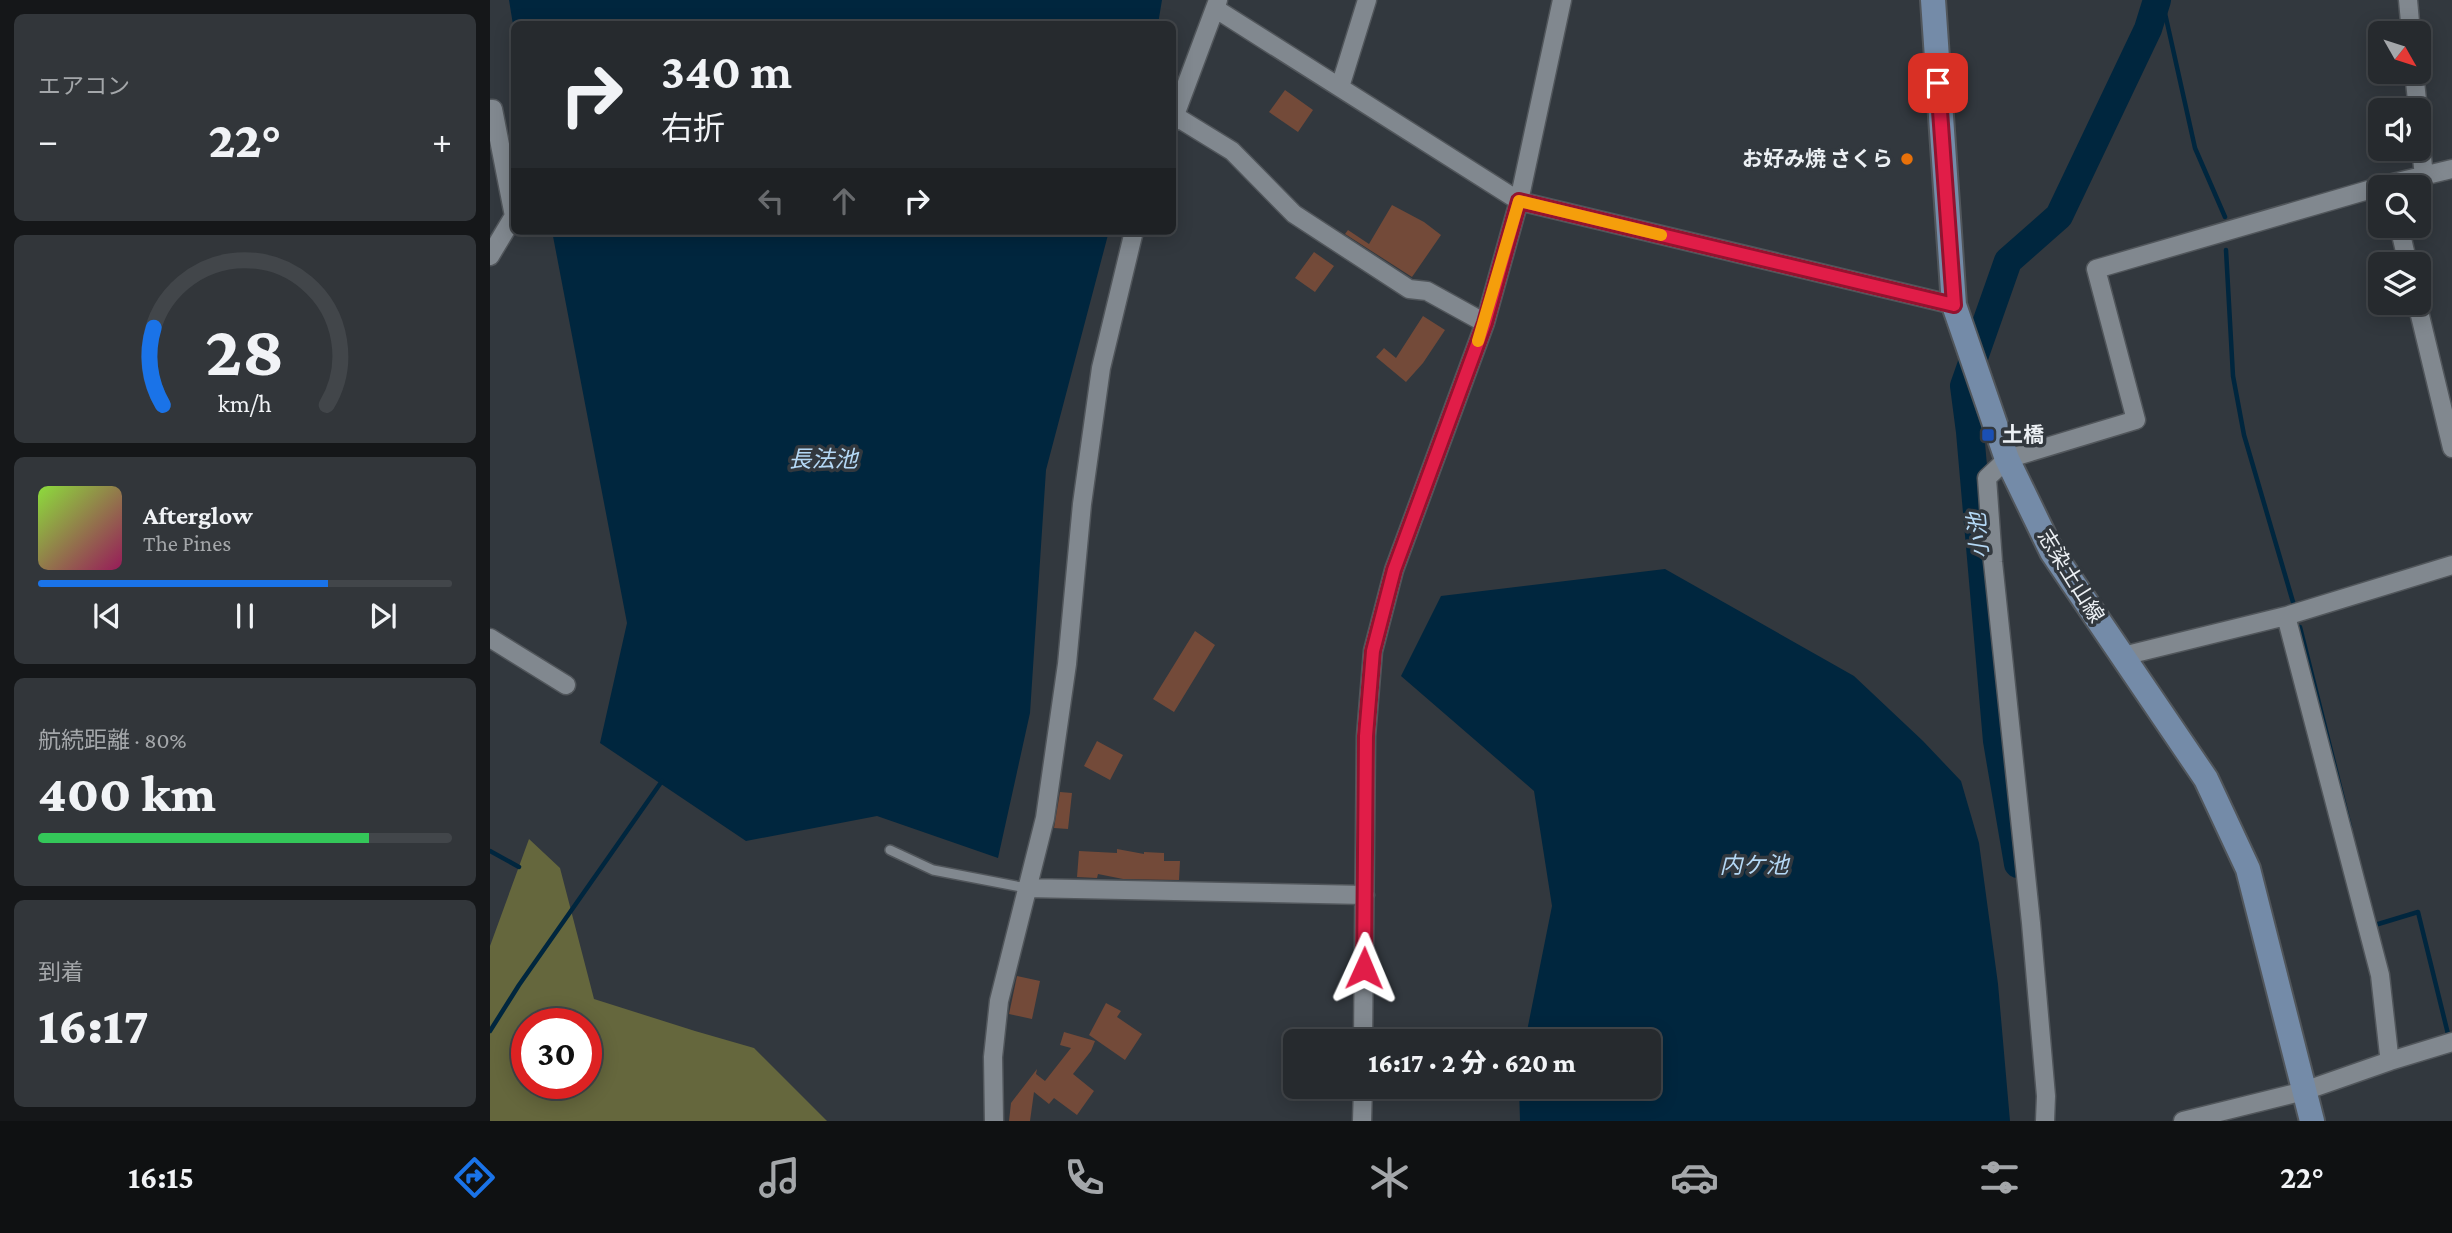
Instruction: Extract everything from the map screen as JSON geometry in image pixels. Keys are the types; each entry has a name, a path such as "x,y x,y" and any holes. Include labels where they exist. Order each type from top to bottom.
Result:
{"main road":[{"name":"志染土山線","path":"1933,0 1954,305 2007,459 2052,552 2206,779 2248,869 2312,1121"}],"street":[{"path":"1339,87 1367,0"},
{"path":"1363,1029 1366,736 1373,651 1394,570 1485,323 1519,201 1562,0"},
{"path":"2408,0 2410,21"},
{"path":"1176,114 1217,4 1339,87 1519,201 1954,305"},
{"path":"490,109 494,109 511,200"},
{"path":"1176,120 1232,151 1294,214 1409,289 1427,291 1485,323"},
{"path":"2431,175 2452,169"},
{"path":"2045,1121 2046,1096 2031,923 1993,562 1987,478 2007,459 2136,420 2096,269 2368,192"},
{"path":"490,256 511,221"},
{"path":"995,1121 993,1058 999,1000 1045,818 1067,664 1082,504 1101,368 1133,235"},
{"path":"2420,315 2452,448"},
{"path":"2123,656 2286,616 2452,565"},
{"path":"2286,616 2380,975 2389,1055"},
{"path":"490,638 566,684"},
{"path":"1026,888 1365,895"},
{"path":"2183,1121 2304,1091 2452,1042"},
{"path":"1362,1121 1363,1099"}],"lane":[{"path":"890,850 933,870 1026,888"}],"green space":[{"path":"529,839 560,868 594,999 754,1048 827,1121 490,1121 490,946"}],"water":[{"path":"509,0 1162,0 1158,21 512,21"},
{"name":"長法池","path":"553,235 1108,235 1046,470 1030,713 998,858 877,816 746,841 600,743 627,623"},
{"name":"内ケ池","path":"1665,569 1854,676 1961,781 1979,843 1998,984 2010,1121 1520,1121 1519,1099 1661,1099 1661,1029 1527,1029 1552,906 1534,791 1401,676 1441,596"}],"building":[{"path":"1285,90 1313,110 1298,132 1269,112"},
{"path":"1392,205 1424,222 1441,235 1412,277 1345,234 1348,230 1369,244"},
{"path":"1314,252 1334,266 1315,292 1295,278"},
{"path":"1423,316 1445,330 1423,363 1406,382 1376,357 1384,348 1396,358"},
{"path":"1195,631 1215,645 1174,712 1153,699"},
{"path":"1097,741 1123,755 1110,780 1084,766"},
{"path":"1060,792 1072,793 1068,829 1054,828"},
{"path":"1117,849 1144,854 1164,853 1164,861 1180,861 1179,880 1123,879 1098,874 1097,878 1077,877 1079,851 1117,853"},
{"path":"1017,976 1040,981 1032,1019 1009,1014"},
{"path":"1106,1003 1121,1011 1117,1017 1142,1034 1125,1060 1089,1035"},
{"path":"1064,1032 1095,1041 1091,1051 1073,1074 1094,1091 1077,1115 1054,1098 1049,1104 1034,1092 1030,1121 1009,1121 1011,1103 1037,1069 1036,1074 1045,1081 1071,1048 1060,1045"}],"waterway":[{"name":"小池","path":"2018,864 1997,741 1964,386 2008,261 2059,216 2148,29 2157,0"},
{"path":"2162,0 2195,148 2225,217"},
{"path":"2226,250 2233,376 2244,435 2293,602"},
{"path":"2300,627 2350,827"},
{"path":"490,1031 519,985 662,781"},
{"path":"490,851 519,867"},
{"path":"2375,923 2418,912 2449,1038"}],"slow traffic":[{"path":"1478,341 1519,201 1661,235"}],"place":[{"name":"お好み焼 さくら","path":"1907,159"},
{"name":"土橋","path":"1988,435"}],"route":[{"path":"1364,968 1366,736 1373,651 1394,570 1485,323 1519,201 1954,305 1938,83"}]}
